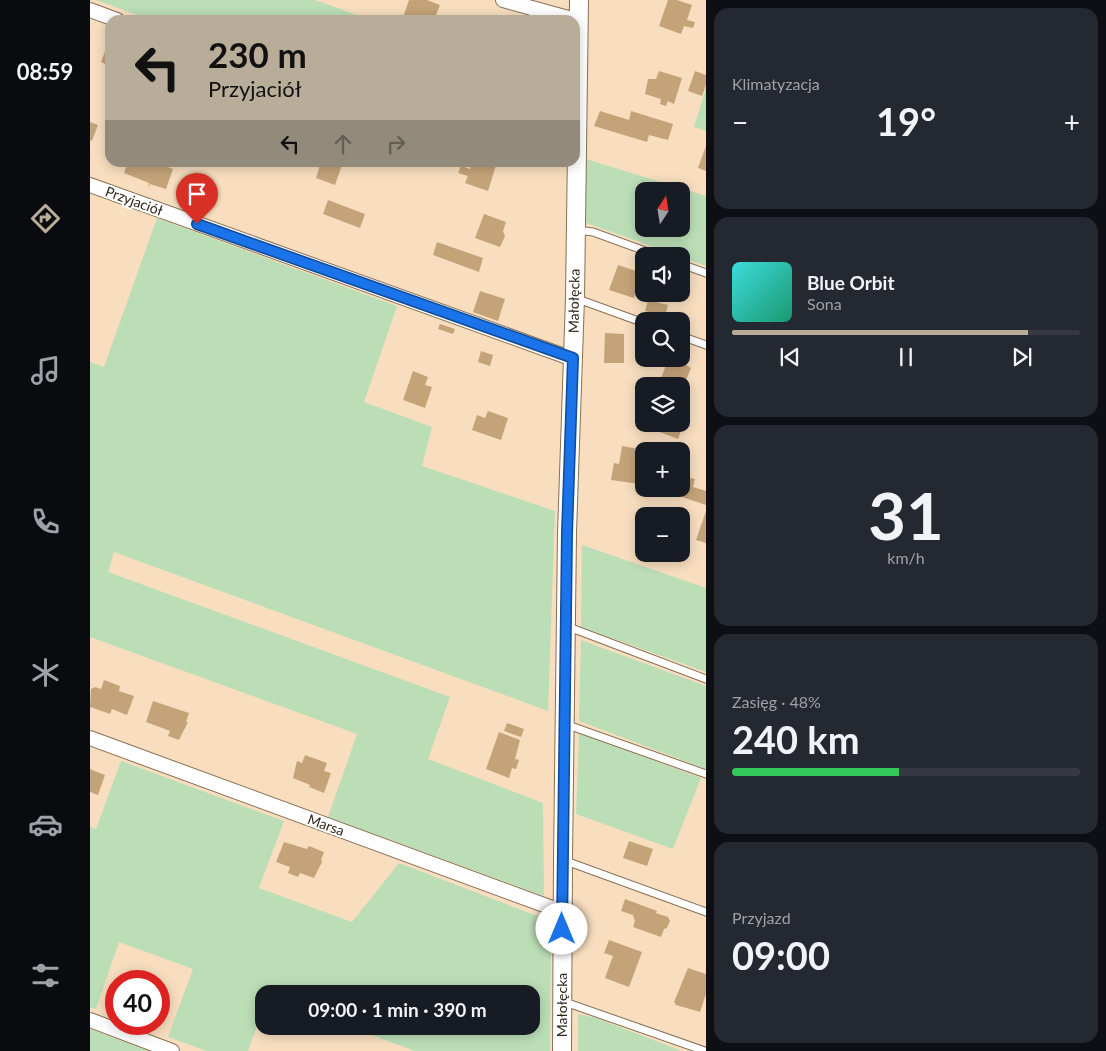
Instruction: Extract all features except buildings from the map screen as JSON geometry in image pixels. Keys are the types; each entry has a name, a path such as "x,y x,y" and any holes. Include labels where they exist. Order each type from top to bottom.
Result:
{"street":[{"path":"503,0 557,15"},
{"name":"Małołęcka","path":"579,0 579,15"},
{"path":"90,10 105,16"},
{"name":"Małołęcka","path":"562,1051 562,860 567,533 575,298 576,167"},
{"name":"Przyjaciół","path":"90,185 573,358"},
{"name":"Marsa","path":"90,738 563,912"},
{"path":"90,1020 172,1051"}],"lane":[{"path":"575,230 593,232 635,247"},
{"path":"690,267 706,273"},
{"path":"575,298 635,320"},
{"path":"690,339 706,345"},
{"path":"566,626 706,680"},
{"path":"565,724 706,774"},
{"path":"562,860 706,912"},
{"path":"562,1001 705,1051"}],"green space":[{"path":"96,0 315,0 357,15 137,15"},
{"path":"706,88 706,131 694,127"},
{"path":"586,159 661,182 635,182 635,238 690,238 690,191 706,196 706,266 690,260 690,247 653,247 581,221"},
{"path":"157,218 397,306 364,402 432,427 422,466 555,511 548,711 114,552 108,572 450,697 428,759 543,803 544,896 328,817 357,734 90,637 90,362 104,367"},
{"path":"582,545 706,588 706,672 581,627"},
{"path":"581,640 706,686 706,769 579,721"},
{"path":"579,733 701,778 673,849 576,814"},
{"path":"121,761 284,821 259,888 352,922 399,863 553,922 551,936 550,1051 415,1051 371,1035 540,1035 540,985 255,985 255,1032 248,1051 207,1051 168,1037 193,969 119,942 109,970 105,970 105,983 96,1009 90,1007 90,827 96,829"},
{"path":"578,1014 596,1018 682,1051 578,1051"},
{"path":"90,1029 149,1051 90,1051"}],"route":[{"path":"197,224 573,358 567,533 562,929"}]}
